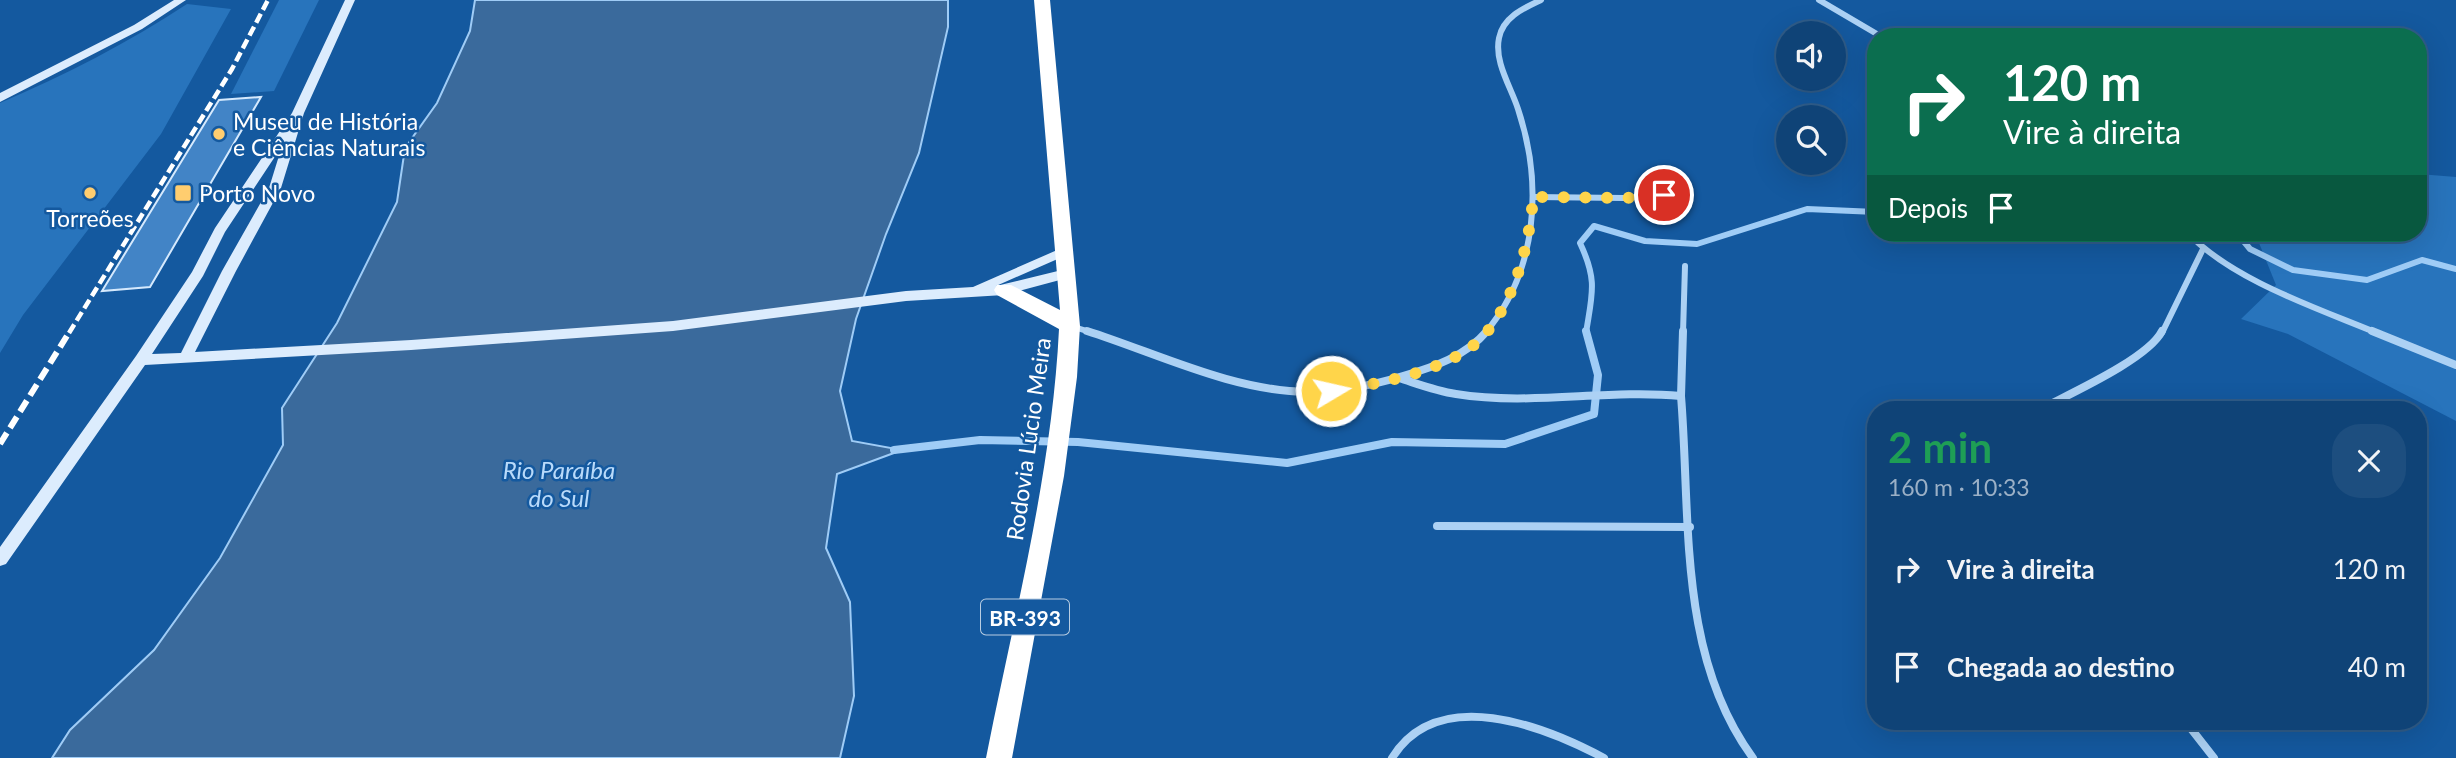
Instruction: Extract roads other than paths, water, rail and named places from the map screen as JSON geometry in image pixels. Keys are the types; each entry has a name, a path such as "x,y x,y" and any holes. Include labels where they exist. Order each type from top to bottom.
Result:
{"highway":[{"name":"Rodovia Lúcio Meira","path":"999,758 1053,476 1061,426 1070,326 1042,0"},
{"path":"1004,290 1070,326"}],"main road":[{"path":"0,98 138,27 181,0"},
{"path":"185,359 275,188 298,113 350,0"},
{"path":"0,559 141,360 198,273 219,231 298,113"},
{"path":"219,231 252,228"},
{"path":"964,294 1064,251"},
{"path":"198,273 229,271"},
{"path":"141,360 673,326 906,296 1004,290 1066,274"}],"street":[{"path":"1070,326 1231,381 1286,391 1331,391 1398,378 1438,364 1469,348 1491,328 1507,298 1525,252 1531,224 1533,197 1529,154 1517,104 1502,67 1499,37 1512,15 1541,0"},
{"path":"1819,0 1867,28"},
{"path":"1533,197 1624,198 1664,195"},
{"path":"2196,242 2203,249 2281,294 2456,365"},
{"path":"2056,401 2130,361 2158,340 2203,249"},
{"path":"1685,265 1681,396 1692,579 1713,682 1729,724 1753,758"},
{"path":"1398,378 1430,391 1466,397 1506,399 1623,393 1681,396"},
{"path":"1437,526 1690,527"},
{"path":"1392,758 1405,738 1429,724 1457,717 1500,719 1542,730 1587,748 1604,758"},
{"path":"2192,730 2214,758"}],"water":[{"name":"Rio Paraíba do Sul","path":"475,0 948,0 948,27 919,153 886,234 856,319 840,391 852,441 902,450 837,474 826,548 850,602 854,696 840,758 52,758 70,730 154,650 220,558 283,445 282,408 337,323 397,202 405,148 437,103 470,31"}],"waterway":[{"path":"1586,332 1592,288 1586,256 1580,243 1594,226 1645,241 1697,244 1807,209 1867,212"},
{"path":"2244,242 2250,249 2293,270 2367,280 2422,260 2456,269"},
{"path":"894,450 980,440 1078,442 1287,463 1392,442 1505,444 1594,414 1598,375 1586,332"}],"railway":[{"path":"69,333 232,69 268,0"},
{"path":"0,444 70,331"}],"place":[{"name":"Museu de História e Ciências Naturais","path":"219,134"},
{"name":"Torreões","path":"90,193"},
{"name":"Porto Novo","path":"183,193"}]}
